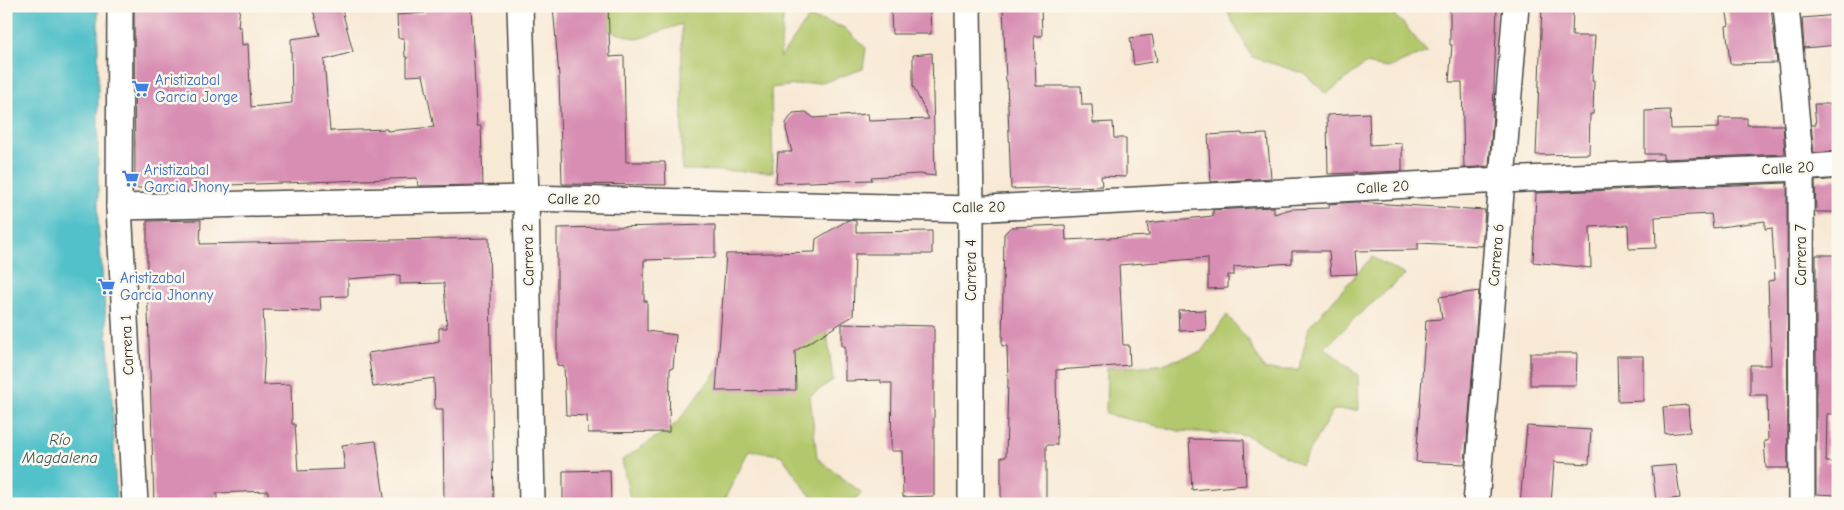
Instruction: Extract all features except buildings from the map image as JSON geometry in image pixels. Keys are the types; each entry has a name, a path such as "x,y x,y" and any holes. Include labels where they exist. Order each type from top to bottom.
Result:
{"street":[{"name":"Carrera 1","path":"120,6 119,207 135,504"},
{"name":"Carrera 2","path":"520,6 532,504"},
{"name":"Carrera 4","path":"968,6 971,209 971,504"},
{"name":"Carrera 6","path":"1476,504 1516,6"},
{"name":"Carrera 7","path":"1786,6 1801,168 1802,504"},
{"name":"Calle 20","path":"119,207 526,198 971,209 1502,180 1838,165"}],"green space":[{"path":"622,6 784,6 780,58 809,17 843,27 866,48 863,69 828,81 771,88 773,172 682,170 682,24 638,39 609,31 610,10"},
{"path":"1224,6 1383,6 1402,22 1427,52 1388,68 1365,64 1326,94 1305,74 1252,57"},
{"path":"1372,257 1405,275 1356,317 1325,348 1358,375 1359,410 1333,410 1301,465 1246,435 1179,431 1106,414 1107,368 1159,365 1201,352 1227,315 1248,340 1265,370 1299,370 1309,327"},
{"path":"826,325 833,380 810,396 817,458 862,493 849,504 822,504 808,493 781,455 749,451 724,500 715,504 631,504 622,460 677,423 721,365"}],"water":[{"name":"Río Magdalena","path":"6,6 98,6 98,223 112,392 116,504 6,504"}],"place":[{"name":"Aristizabal Garcia Jorge","path":"141,89"},
{"name":"Aristizabal Garcia Jhony","path":"130,179"},
{"name":"Aristizabal Garcia Jhonny","path":"106,287"}]}
